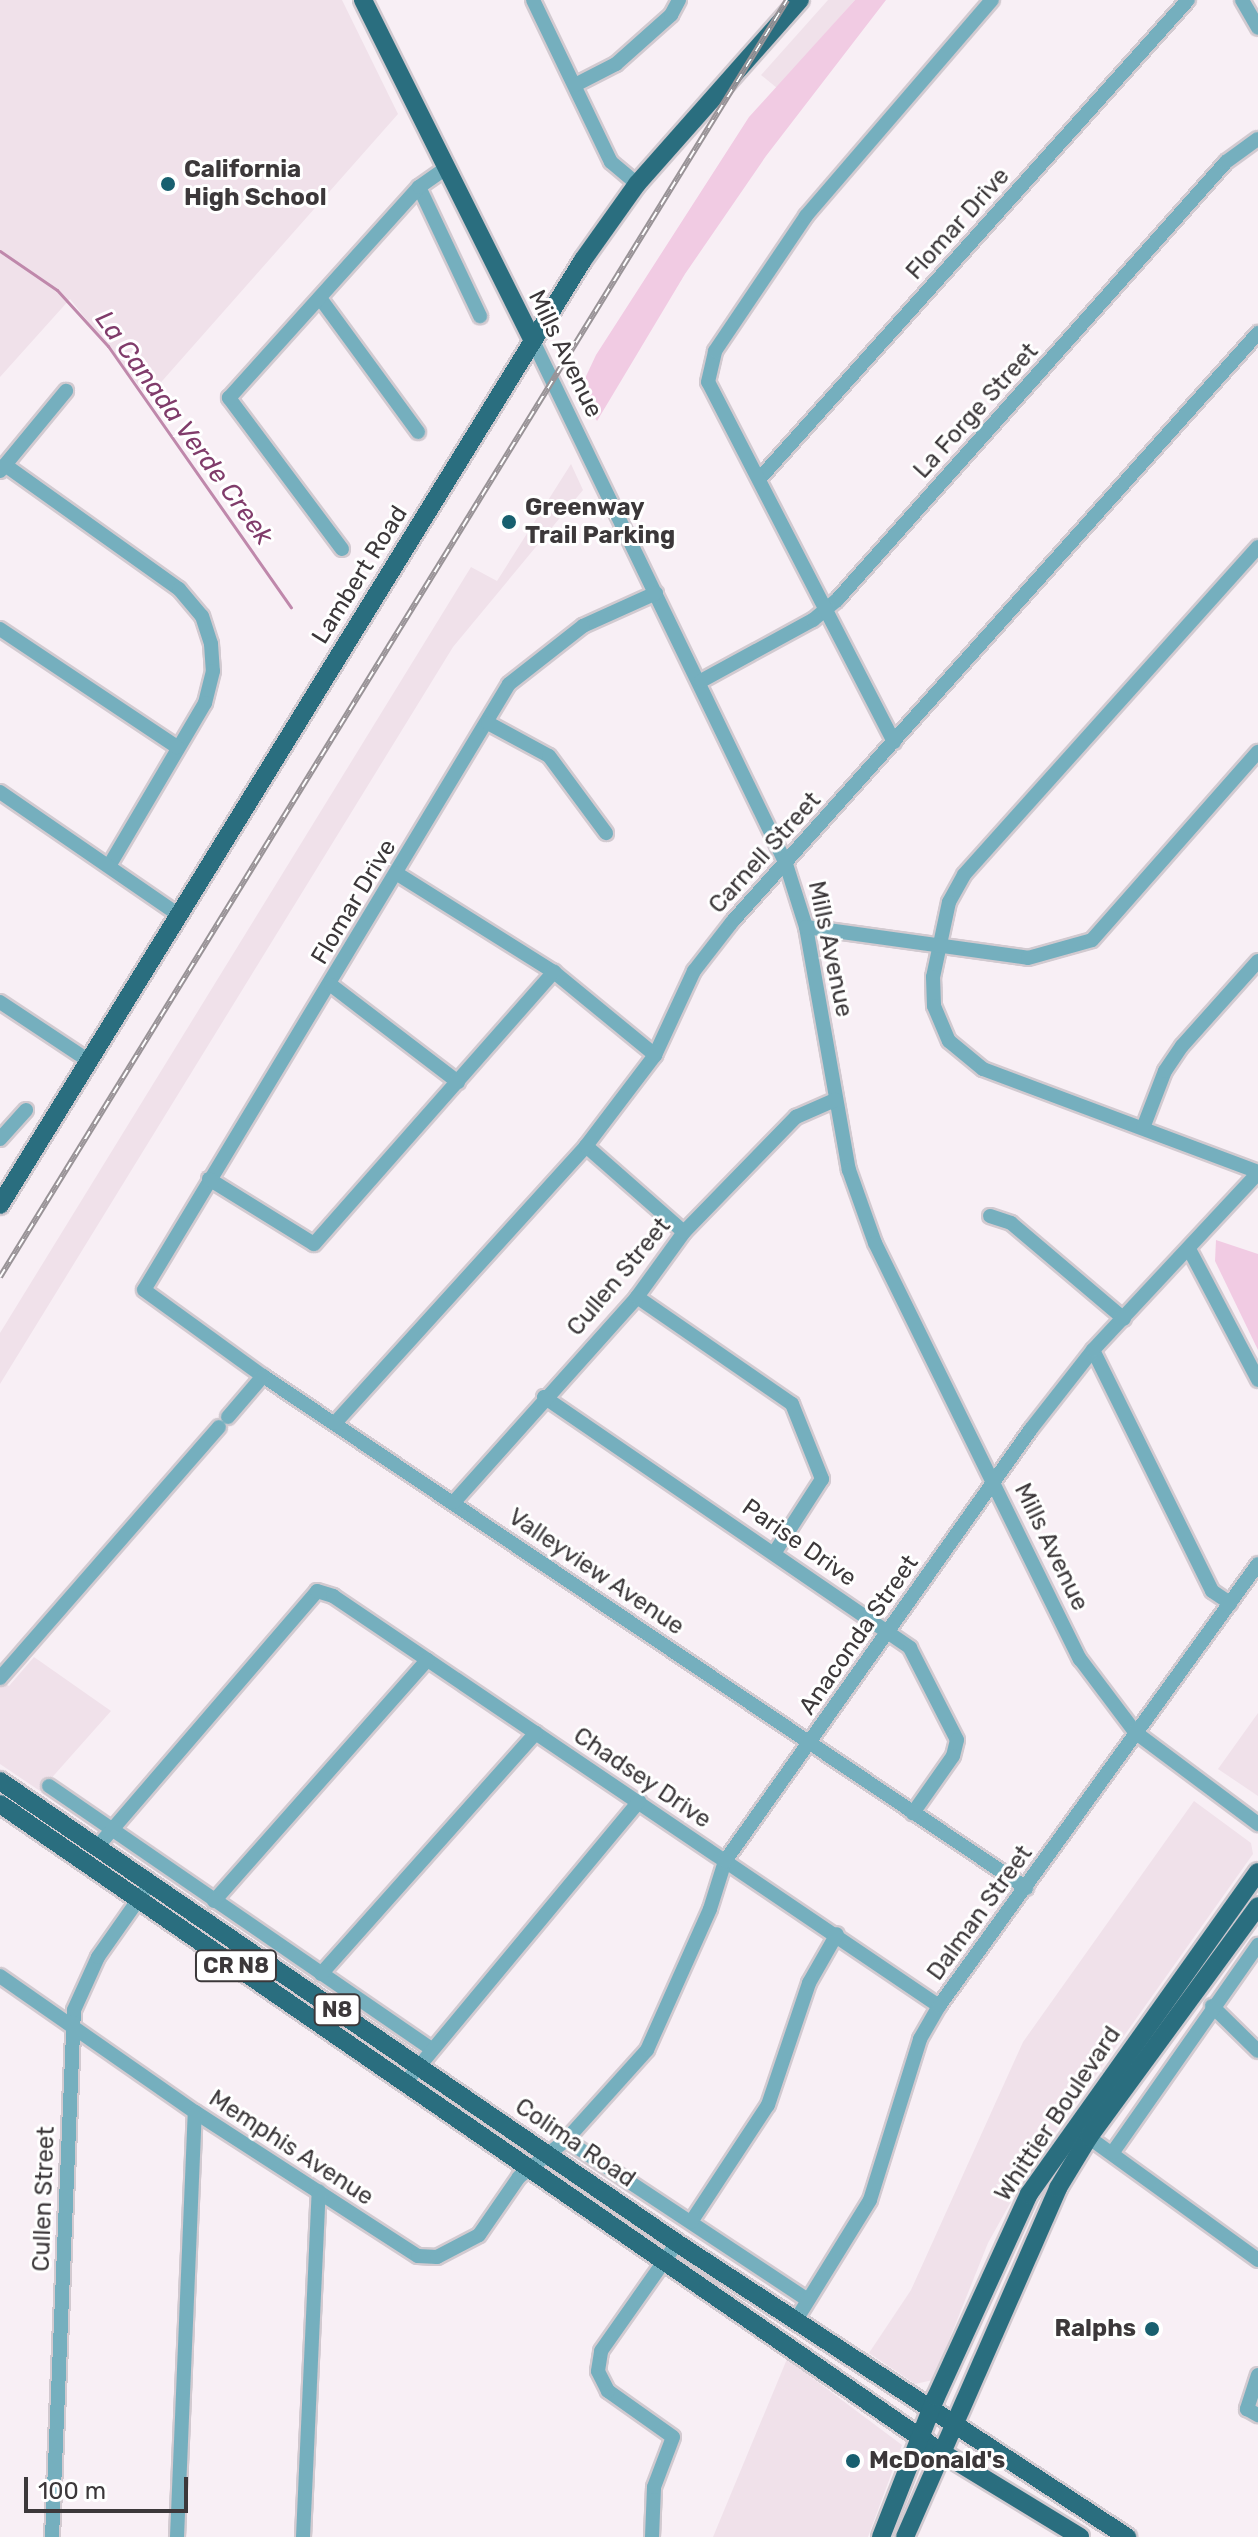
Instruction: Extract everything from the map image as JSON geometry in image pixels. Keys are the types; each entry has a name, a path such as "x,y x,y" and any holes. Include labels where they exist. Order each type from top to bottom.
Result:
{"main road":[{"name":"Mills Avenue","path":"363,0 533,341"},
{"name":"Lambert Road","path":"0,1205 533,341 637,184 800,0"},
{"name":"Colima Road","path":"0,1781 548,2154 941,2452 1080,2537"},
{"name":"Colima Road","path":"0,1804 530,2167 796,2320 1120,2535"},
{"path":"87,1863 98,1846"},
{"name":"Whittier Boulevard","path":"905,2537 1082,2132 1258,1872"},
{"name":"Whittier Boulevard","path":"881,2537 931,2411 1029,2194 1082,2132 1258,1906"}],"street":[{"path":"533,0 611,162 637,184"},
{"path":"575,85 616,64 671,15 679,0"},
{"path":"894,742 823,610 761,477 708,382 715,351 806,216 992,0"},
{"name":"Flomar Drive","path":"761,477 1188,0"},
{"path":"1242,0 1258,28"},
{"name":"La Forge Street","path":"701,681 823,610 1226,162 1258,139"},
{"path":"342,549 229,398 419,187 446,168"},
{"path":"419,187 480,316"},
{"path":"320,298 418,432"},
{"name":"Carnell Street","path":"335,1423 586,1146 655,1055 694,971 894,742 1256,340"},
{"name":"Mills Avenue","path":"533,341 701,681 786,864 806,927 849,1170 875,1243 994,1487 1080,1659 1135,1732 1258,1824"},
{"path":"66,391 3,468 179,589 202,616 211,644 213,671 205,703 109,866"},
{"path":"1258,547 964,875 949,902 936,947 934,1006 949,1041 983,1069 1258,1172"},
{"name":"Flomar Drive","path":"144,1290 209,1179 331,985 509,684 537,657 583,626 656,593"},
{"path":"0,629 177,747"},
{"path":"488,723 549,756 606,833"},
{"path":"806,927 1028,958 1092,940 1258,752"},
{"path":"0,792 179,915"},
{"path":"396,873 554,972 655,1055"},
{"path":"1143,1128 1165,1071 1182,1046 1258,961"},
{"path":"209,1179 314,1244 554,972"},
{"path":"331,985 458,1082"},
{"path":"0,1002 89,1061"},
{"name":"Cullen Street","path":"454,1502 544,1397 637,1297 684,1232 796,1117 835,1100"},
{"path":"0,1139 26,1110"},
{"path":"586,1146 684,1232"},
{"name":"Anaconda Street","path":"548,2154 566,2140 647,2050 710,1909 725,1861 887,1630 1093,1350 1258,1172"},
{"path":"990,1216 1011,1223 1124,1319"},
{"path":"1189,1249 1258,1380"},
{"name":"Valleyview Avenue","path":"144,1290 263,1376 1026,1888"},
{"path":"637,1297 792,1404 822,1479 775,1552"},
{"path":"1093,1350 1212,1591 1230,1603"},
{"path":"0,1678 263,1376"},
{"name":"Parise Drive","path":"544,1397 775,1552 910,1648 957,1740 953,1756 913,1813"},
{"name":"Dalman Street","path":"796,2320 805,2298 870,2200 920,2039 939,2006 1258,1564"},
{"name":"Chadsey Drive","path":"108,1829 317,1591 333,1596 837,1934 939,2006"},
{"path":"214,1901 427,1660"},
{"path":"321,1974 536,1733"},
{"path":"49,1786 430,2048"},
{"path":"406,2082 430,2048 639,1801"},
{"path":"98,1846 108,1829"},
{"name":"Cullen Street","path":"52,2537 73,2024 98,1957 150,1883"},
{"path":"691,2222 768,2105 809,1983 837,1934"},
{"path":"1113,2152 1212,2006 1258,1945"},
{"name":"Memphis Avenue","path":"0,1976 195,2112 418,2256 437,2257 479,2235 530,2167 548,2154"},
{"path":"1212,2006 1258,2051"},
{"path":"177,2537 195,2112"},
{"path":"1082,2132 1258,2260"},
{"path":"566,2140 805,2298"},
{"path":"303,2537 319,2191"},
{"path":"652,2537 654,2487 673,2437 608,2391 598,2371 601,2351 672,2251"},
{"path":"1258,2375 1247,2409 1258,2415"}],"shaded area":[{"name":"California High School","path":"0,0 342,0 398,114 148,397 70,299 0,377"},
{"path":"828,0 855,0 777,88 761,75"},
{"path":"855,0 886,0 766,156 685,274 597,421 580,389 596,355 749,117"},
{"path":"571,464 583,490 453,647 0,1384 0,1333 471,567 497,581"},
{"path":"1216,1240 1258,1254 1258,1350 1215,1261"},
{"path":"34,1657 111,1711 40,1791 0,1764 0,1681 9,1686"},
{"path":"1258,1713 1258,1796 1218,1769"},
{"path":"1194,1801 1251,1843 1253,1854 1028,2171 988,2243 933,2380 915,2384 869,2353 911,2290 1023,2042"},
{"path":"787,2359 902,2445 868,2537 713,2537"}],"waterway":[{"name":"La Canada Verde Creek","path":"0,251 57,290 108,346 291,607"}],"railway":[{"path":"0,1277 787,0"}],"place":[{"name":"California High School","path":"168,184"},
{"name":"Greenway Trail Parking","path":"509,522"},
{"name":"Ralphs","path":"1152,2329"},
{"name":"McDonald's","path":"853,2461"}]}
